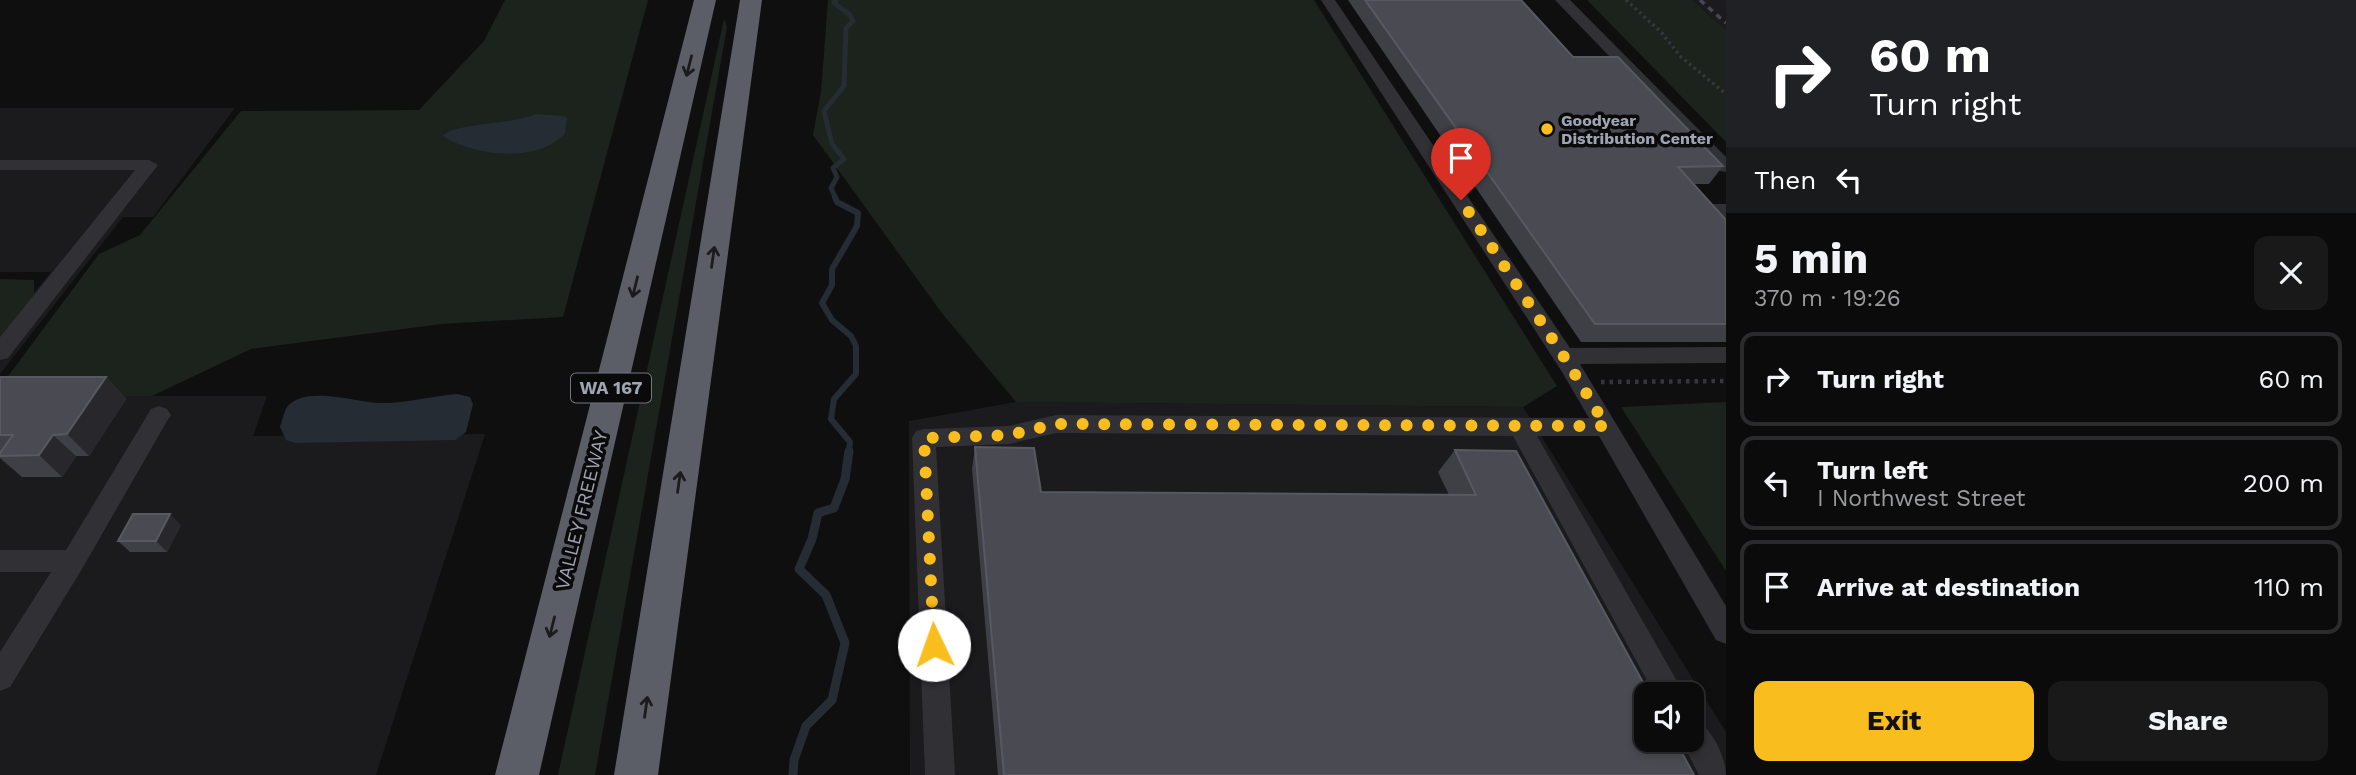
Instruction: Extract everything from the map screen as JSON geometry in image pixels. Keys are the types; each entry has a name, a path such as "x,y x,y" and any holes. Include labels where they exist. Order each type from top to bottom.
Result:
{"highway":[{"name":"VALLEY FREEWAY","path":"517,775 705,0"},
{"path":"636,775 751,0"}],"street":[{"path":"1328,0 1564,356 1726,631"},
{"path":"1562,0 1726,167"},
{"path":"0,165 149,165 0,352"},
{"path":"1726,210 1713,210 1726,224"},
{"path":"1564,356 1726,355"},
{"path":"0,677 73,561 159,415"},
{"path":"940,775 924,438 1009,435 1056,424 1606,426"},
{"path":"1520,427 1664,682"},
{"path":"0,561 73,561"}],"lane":[{"path":"1704,751 1719,774"}],"path":[{"path":"1626,0 1661,32 1681,57 1726,93"},
{"path":"1580,382 1726,381"}],"shaded area":[{"path":"505,0 648,0 563,317 442,324 251,349 152,396 0,396 0,387 99,254 140,235 241,111 419,110 484,41"},
{"path":"828,0 1314,0 1557,386 1523,407 1016,402 941,312 813,135 821,92"},
{"path":"1587,0 1692,0 1726,30 1726,142"},
{"path":"1692,0 1726,0 1726,30"},
{"path":"724,19 727,27 595,775 558,775"},
{"path":"0,108 235,108 153,217 123,217 0,374 0,335 51,272 0,272"},
{"path":"536,114 564,116 567,118 565,133 554,143 523,153 488,152 456,143 443,136 459,128 526,118"},
{"path":"0,279 34,280 34,297 0,337"},
{"path":"457,394 470,397 473,404 466,432 455,440 295,443 286,440 280,427 287,407 295,400 306,397 332,396 382,403"},
{"path":"0,396 267,396 253,436 485,434 376,775 0,775"},
{"path":"1016,402 1523,407 1695,682 1634,682 1634,752 1704,752 1704,697 1726,732 1726,775 910,775 909,421"},
{"path":"1726,402 1726,571 1621,407"}],"building":[{"name":"Goodyear Distribution Center","path":"1365,0 1521,0 1573,57 1618,57 1723,166 1678,167 1726,220 1726,324 1595,324"},
{"path":"0,377 106,377 67,434 53,435 39,455 0,456 13,435 0,435"},
{"path":"975,447 1034,448 1041,492 1476,495 1455,450 1516,451 1643,682 1634,682 1634,752 1682,752 1694,775 1004,775"},
{"path":"133,514 170,514 156,541 118,541"}],"waterway":[{"path":"836,0 834,3 850,15 853,21 846,28 844,86 824,111 832,144 844,159 833,168 837,177 831,188 836,199"},
{"path":"835,197 837,202 858,213 857,226 832,269 832,285 822,303 832,320 851,336 856,346 856,374 834,399 831,419 850,442 849,452"},
{"path":"793,775 794,760 806,726 832,700 845,643 826,595 799,569 812,539 818,513 834,508 845,479 849,451"}],"railway":[{"path":"1700,0 1726,23"}],"place":[{"name":"Goodyear Distribution Center","path":"1547,129"}],"route":[{"path":"934,645 924,438 1009,435 1056,424 1606,426 1570,366 1461,200"}]}
